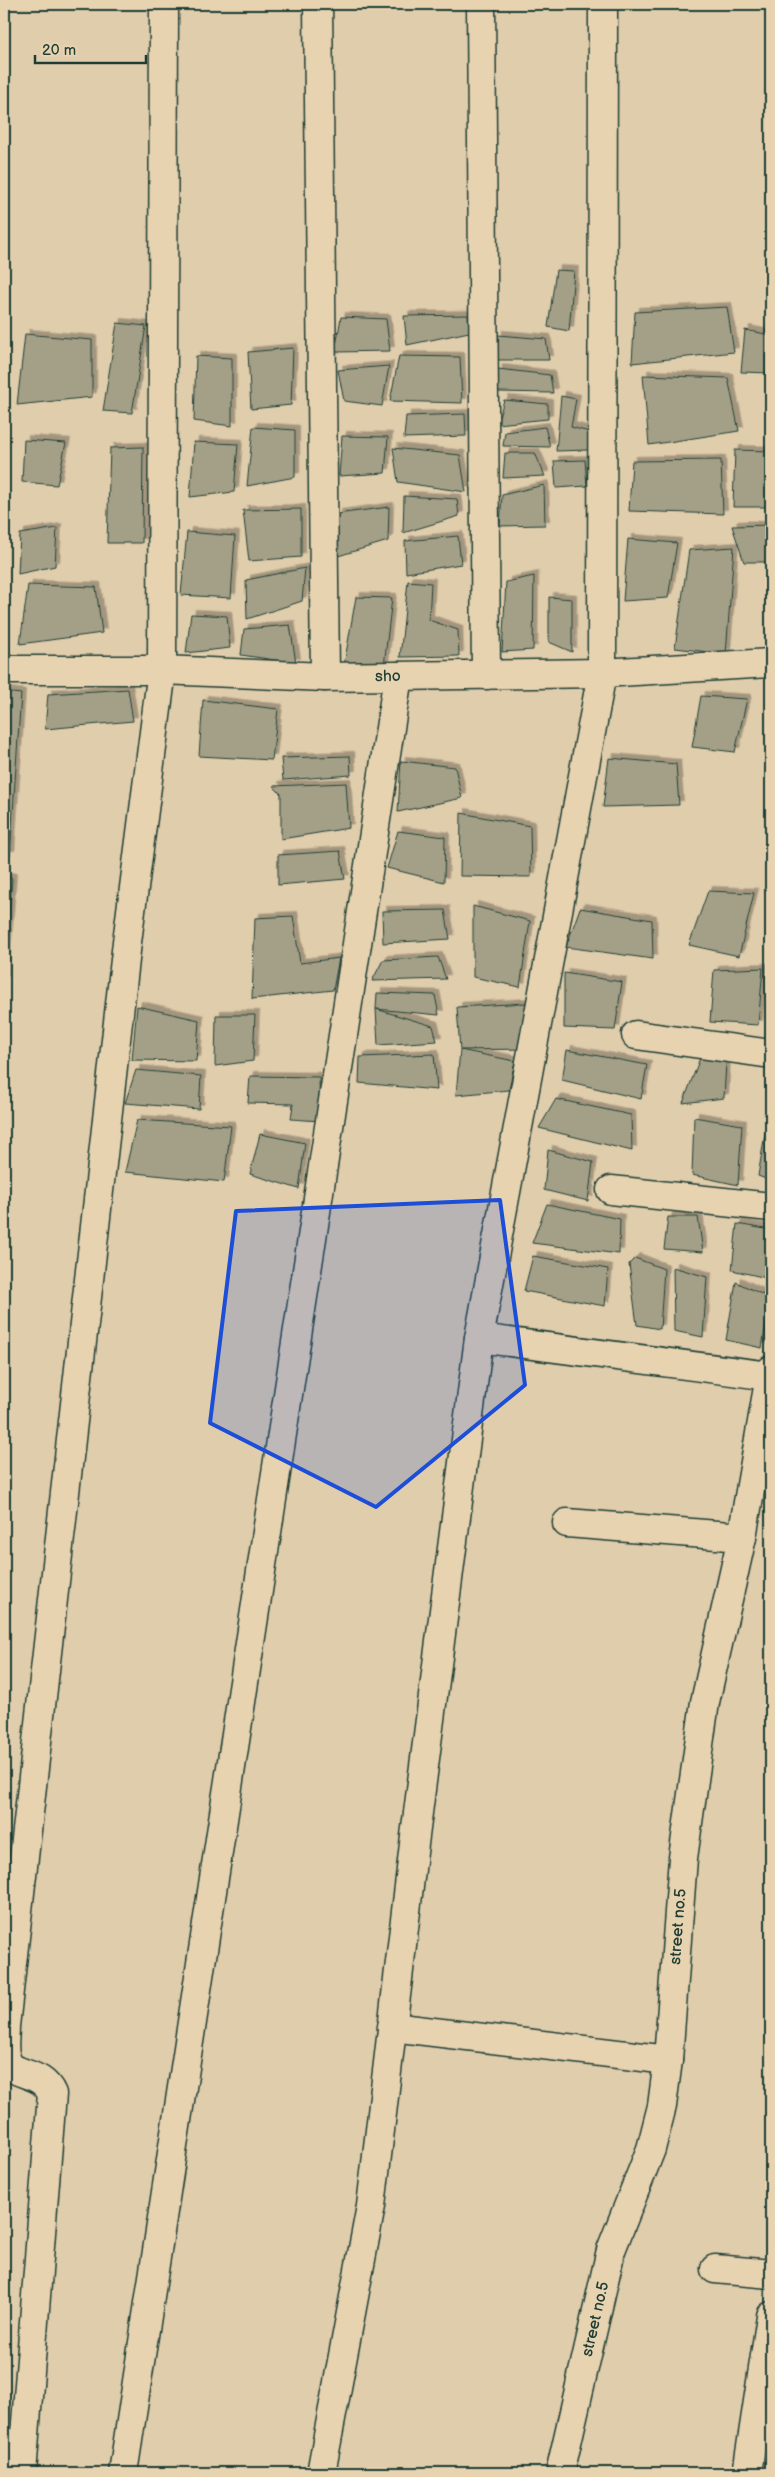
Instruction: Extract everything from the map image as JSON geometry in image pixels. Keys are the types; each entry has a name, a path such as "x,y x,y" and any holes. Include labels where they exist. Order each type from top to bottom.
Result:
{"street":[{"path":"22,2473 52,2100 49,2085 43,2080 12,2068 7,2063 4,2049 5,2026 128,942 162,670 164,4"},
{"path":"318,4 325,677"},
{"path":"481,4 486,675"},
{"path":"321,2473 372,2206 392,2027 479,1338 602,673 604,4"},
{"name":"sho","path":"4,670 162,670 325,677 602,673 771,663"},
{"path":"123,2473 398,676"},
{"path":"636,1035 771,1054"},
{"path":"611,1190 771,1207"},
{"path":"479,1338 771,1373"},
{"name":"street no.5","path":"560,2473 612,2250 651,2149 662,2106 668,2060 684,1848 705,1702 742,1537 771,1373"},
{"path":"567,1523 742,1537"},
{"path":"392,2027 668,2060"},
{"path":"715,2269 771,2274"},
{"path":"747,2473 771,2316"}],"highlighted area":[{"path":"500,1200 525,1385 376,1507 210,1423 236,1211"}],"building":[{"path":"556,270 574,271 569,331 548,327"},
{"path":"727,307 734,352 632,363 635,312"},
{"path":"468,315 469,332 407,345 404,316"},
{"path":"341,317 386,319 390,351 335,352"},
{"path":"117,323 146,326 132,413 103,411"},
{"path":"745,330 771,335 771,373 741,372"},
{"path":"25,334 92,340 92,397 17,405"},
{"path":"498,335 546,339 549,360 497,360"},
{"path":"293,348 291,405 251,409 248,352"},
{"path":"196,356 232,358 232,426 194,421"},
{"path":"399,356 460,357 462,403 390,401"},
{"path":"389,366 382,406 344,401 338,370"},
{"path":"498,369 550,375 553,393 497,392"},
{"path":"643,375 728,378 739,431 649,445"},
{"path":"561,396 576,399 571,427 589,432 589,450 556,451"},
{"path":"504,400 548,404 548,419 497,424"},
{"path":"465,414 466,436 404,438 406,416"},
{"path":"253,427 295,430 295,477 247,486"},
{"path":"545,427 550,447 503,446 505,432"},
{"path":"342,436 388,437 385,473 339,476"},
{"path":"24,440 66,443 57,485 22,482"},
{"path":"194,442 238,444 234,492 190,497"},
{"path":"143,447 142,543 107,543 110,448"},
{"path":"393,448 460,455 466,492 398,482"},
{"path":"735,450 770,451 771,507 733,507"},
{"path":"505,453 535,453 545,476 503,478"},
{"path":"585,460 587,486 556,488 554,461"},
{"path":"721,460 723,514 629,511 632,461"},
{"path":"544,485 545,525 500,526 502,495"},
{"path":"404,496 457,499 459,516 403,533"},
{"path":"389,507 388,541 338,556 337,514"},
{"path":"301,509 301,557 249,561 243,510"},
{"path":"771,525 771,562 744,562 732,526"},
{"path":"57,528 55,566 18,574 20,534"},
{"path":"187,532 235,536 231,598 181,595"},
{"path":"458,536 461,564 406,573 405,541"},
{"path":"628,539 677,543 668,598 623,601"},
{"path":"734,547 726,654 675,648 689,550"},
{"path":"305,568 302,601 247,619 246,580"},
{"path":"534,576 533,650 502,652 506,582"},
{"path":"408,581 431,583 429,620 458,630 459,656 400,657"},
{"path":"28,585 96,587 102,633 20,644"},
{"path":"356,597 392,598 384,666 344,665"},
{"path":"549,597 572,599 572,652 549,642"},
{"path":"191,614 227,616 230,648 186,653"},
{"path":"290,625 296,663 241,655 244,629"},
{"path":"128,689 133,721 45,729 48,694"},
{"path":"4,692 21,694 10,855 4,855"},
{"path":"701,696 747,699 735,752 692,747"},
{"path":"203,700 278,709 272,760 199,756"},
{"path":"350,756 351,775 283,780 281,758"},
{"path":"609,758 676,764 679,805 603,807"},
{"path":"401,761 455,767 462,798 398,812"},
{"path":"346,783 349,828 281,839 281,794 273,786"},
{"path":"461,813 530,826 531,877 460,876"},
{"path":"398,831 445,837 444,882 387,868"},
{"path":"340,851 345,879 278,885 278,855"},
{"path":"4,877 12,878 4,981"},
{"path":"708,891 754,893 739,956 689,945"},
{"path":"473,906 530,921 520,987 473,977"},
{"path":"580,908 652,920 653,959 566,947"},
{"path":"445,910 450,939 383,943 382,911"},
{"path":"293,916 300,963 339,958 333,990 252,999 255,918"},
{"path":"438,957 446,979 372,981 383,960"},
{"path":"763,968 758,1025 710,1022 714,970"},
{"path":"564,973 622,982 615,1030 564,1028"},
{"path":"377,993 435,995 439,1015 376,1009"},
{"path":"526,1003 524,1049 460,1050 457,1007"},
{"path":"137,1006 199,1020 196,1061 132,1060"},
{"path":"376,1009 433,1026 437,1041 378,1045"},
{"path":"216,1015 255,1015 253,1061 215,1066"},
{"path":"460,1050 515,1061 509,1090 456,1095"},
{"path":"567,1050 647,1065 641,1099 562,1080"},
{"path":"434,1054 437,1090 359,1083 360,1057"},
{"path":"700,1058 726,1062 724,1098 683,1103"},
{"path":"136,1070 201,1076 199,1109 125,1103"},
{"path":"250,1076 319,1077 320,1121 291,1119 293,1104 248,1103"},
{"path":"556,1099 631,1115 632,1151 539,1128"},
{"path":"769,1109 771,1109 771,1181 758,1176"},
{"path":"694,1117 742,1125 738,1185 692,1175"},
{"path":"137,1120 231,1126 224,1182 125,1172"},
{"path":"260,1134 305,1143 299,1189 250,1174"},
{"path":"548,1150 593,1162 588,1201 544,1190"},
{"path":"547,1204 620,1219 619,1254 532,1243"},
{"path":"668,1217 698,1217 703,1252 664,1249"},
{"path":"737,1224 771,1230 771,1279 732,1270"},
{"path":"533,1256 608,1269 605,1306 524,1291"},
{"path":"635,1258 664,1269 660,1329 637,1325 629,1264"},
{"path":"673,1267 707,1277 703,1337 674,1331"},
{"path":"736,1282 770,1298 762,1348 726,1340"}]}
